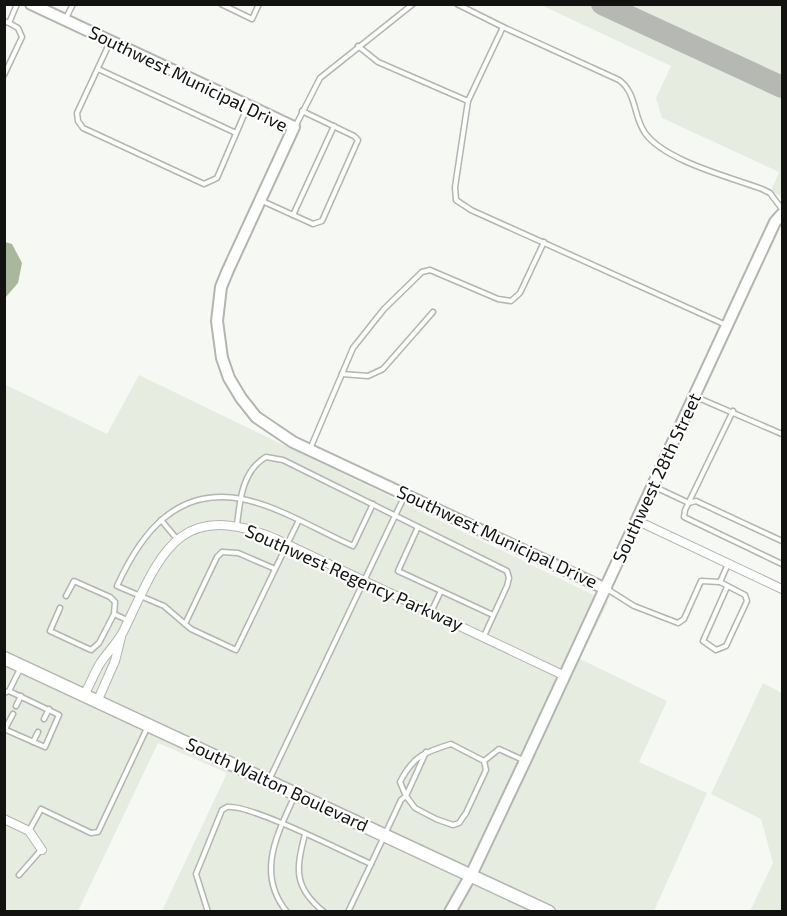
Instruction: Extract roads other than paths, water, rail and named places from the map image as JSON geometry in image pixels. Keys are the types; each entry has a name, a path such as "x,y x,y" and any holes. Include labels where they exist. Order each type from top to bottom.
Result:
{"main road":[{"name":"South Walton Boulevard","path":"4,658 384,835 472,873 549,912"}],"street":[{"name":"Southwest Municipal Drive","path":"31,4 294,127 221,287 217,321 220,348 229,378 256,417 274,431 310,449 606,589"},
{"name":"Southwest 28th Street","path":"450,912 472,873 525,761 775,222 783,214"},
{"path":"638,521 783,589"},
{"name":"Southwest Regency Parkway","path":"97,702 115,661 121,636 157,561 177,539 199,527 237,525 288,544 565,676"},
{"name":"Southwest Regency Parkway","path":"84,695 101,662 121,636"},
{"path":"4,819 29,831 42,850"}],"lane":[{"path":"4,75 22,37 18,28 7,22 17,4"},
{"path":"64,20 73,4"},
{"path":"222,4 252,19 259,4"},
{"path":"294,127 320,78 413,4"},
{"path":"457,4 502,27 620,80 628,87 645,133 658,145 675,155 770,193 783,209"},
{"path":"502,27 468,101 455,187 456,200 471,210 727,326"},
{"path":"111,42 77,113 80,124 199,183 208,183 217,178 248,106"},
{"path":"358,46 378,62 468,101"},
{"path":"98,69 236,133"},
{"path":"260,200 313,224 320,224 350,162 358,140 302,111"},
{"path":"294,215 334,126"},
{"path":"310,449 353,348 384,309 422,273 430,270 498,299 511,301 520,293 544,242"},
{"path":"342,374 368,376 382,369 433,312"},
{"path":"696,396 783,434"},
{"path":"733,411 684,517 783,564"},
{"path":"237,525 244,483 259,461 274,457 507,571 509,578 484,637"},
{"path":"654,486 689,503 696,501 783,541"},
{"path":"269,782 406,493"},
{"path":"298,522 273,568 236,650 185,624 164,606 117,586 134,550 147,531 175,509 217,498 240,499 298,522 353,546 373,504"},
{"path":"160,520 177,539"},
{"path":"418,527 398,571 494,615"},
{"path":"185,624 222,552 238,553 273,568"},
{"path":"720,582 728,563"},
{"path":"60,608 50,631 91,650 95,648 114,614 114,602 110,597 74,581 66,596"},
{"path":"606,589 634,606 678,624 684,619 701,581 720,582 745,595 747,602 726,646 716,650 703,641 727,587"},
{"path":"431,612 441,591"},
{"path":"114,614 128,620"},
{"path":"13,714 5,729 45,747 59,715 21,696 7,692 22,666"},
{"path":"16,706 21,696"},
{"path":"44,719 49,710"},
{"path":"29,831 41,809 91,833 98,832 148,726"},
{"path":"33,742 38,732"},
{"path":"451,744 484,761 486,770 466,813 459,823 453,825 415,808 400,782 408,764 427,751 451,744"},
{"path":"484,761 499,749 525,761"},
{"path":"348,912 427,751"},
{"path":"287,912 273,884 271,855 295,794"},
{"path":"208,912 196,874 222,810 234,806 282,824 371,864"},
{"path":"305,834 297,864 299,878 307,897 324,912"},
{"path":"19,875 42,850"}]}
